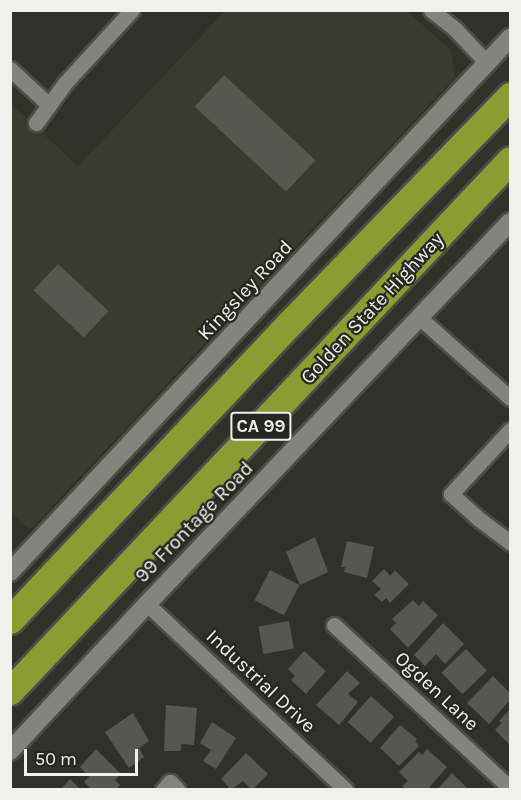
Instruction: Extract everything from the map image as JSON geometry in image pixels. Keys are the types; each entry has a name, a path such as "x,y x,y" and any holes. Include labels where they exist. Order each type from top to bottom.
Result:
{"highway":[{"name":"CA 99","path":"10,620 266,349 510,96"},
{"name":"Golden State Highway","path":"10,692 510,160"}],"street":[{"path":"431,10 455,29 487,63"},
{"path":"36,123 48,105 125,13"},
{"name":"Kingsley Road","path":"10,572 510,38"},
{"path":"10,69 48,105"},
{"name":"99 Frontage Road","path":"10,751 147,604 421,319 510,222"},
{"path":"421,319 510,398"},
{"path":"510,430 451,494 510,542"},
{"name":"Industrial Drive","path":"147,604 346,789"},
{"name":"Ogden Lane","path":"334,625 510,788"}],"shaded area":[{"path":"225,11 407,11 451,50 455,77 30,530 10,512 10,103 78,166"}],"building":[{"path":"224,75 315,160 286,192 195,106"},
{"path":"58,264 108,311 84,337 33,290"},
{"path":"315,537 328,572 300,585 286,552"},
{"path":"347,541 374,547 367,578 344,572 345,567 341,567"},
{"path":"384,569 390,576 395,570 409,584 390,603 386,598 382,602 374,595 381,589 372,581"},
{"path":"270,570 299,585 284,615 255,600"},
{"path":"413,600 419,606 423,601 438,615 408,648 390,629 396,623 392,619"},
{"path":"289,621 294,649 263,654 258,626"},
{"path":"443,623 464,644 445,664 436,654 425,666 414,655"},
{"path":"466,649 487,671 462,694 442,673"},
{"path":"304,651 326,671 306,694 291,680 295,676 288,669"},
{"path":"347,671 360,683 348,694 358,702 339,725 316,705"},
{"path":"493,676 510,693 510,700 489,724 467,703"},
{"path":"371,696 394,717 371,743 348,722"},
{"path":"166,705 197,708 194,745 181,744 181,751 164,751"},
{"path":"510,709 510,745 495,730 502,723 499,721"},
{"path":"133,713 149,741 139,748 144,757 129,768 105,732"},
{"path":"212,722 236,738 216,769 203,761 211,750 200,743"},
{"path":"400,725 417,739 415,741 419,746 399,766 380,748"},
{"path":"96,749 121,774 115,780 120,785 116,790 92,790 84,782 89,777 80,767"},
{"path":"427,749 447,767 427,790 406,790 402,786 408,781 399,772 419,752 422,755"},
{"path":"246,753 268,774 252,790 243,781 231,790 221,779"},
{"path":"452,773 469,790 437,790"},
{"path":"70,779 81,790 60,790"}]}
